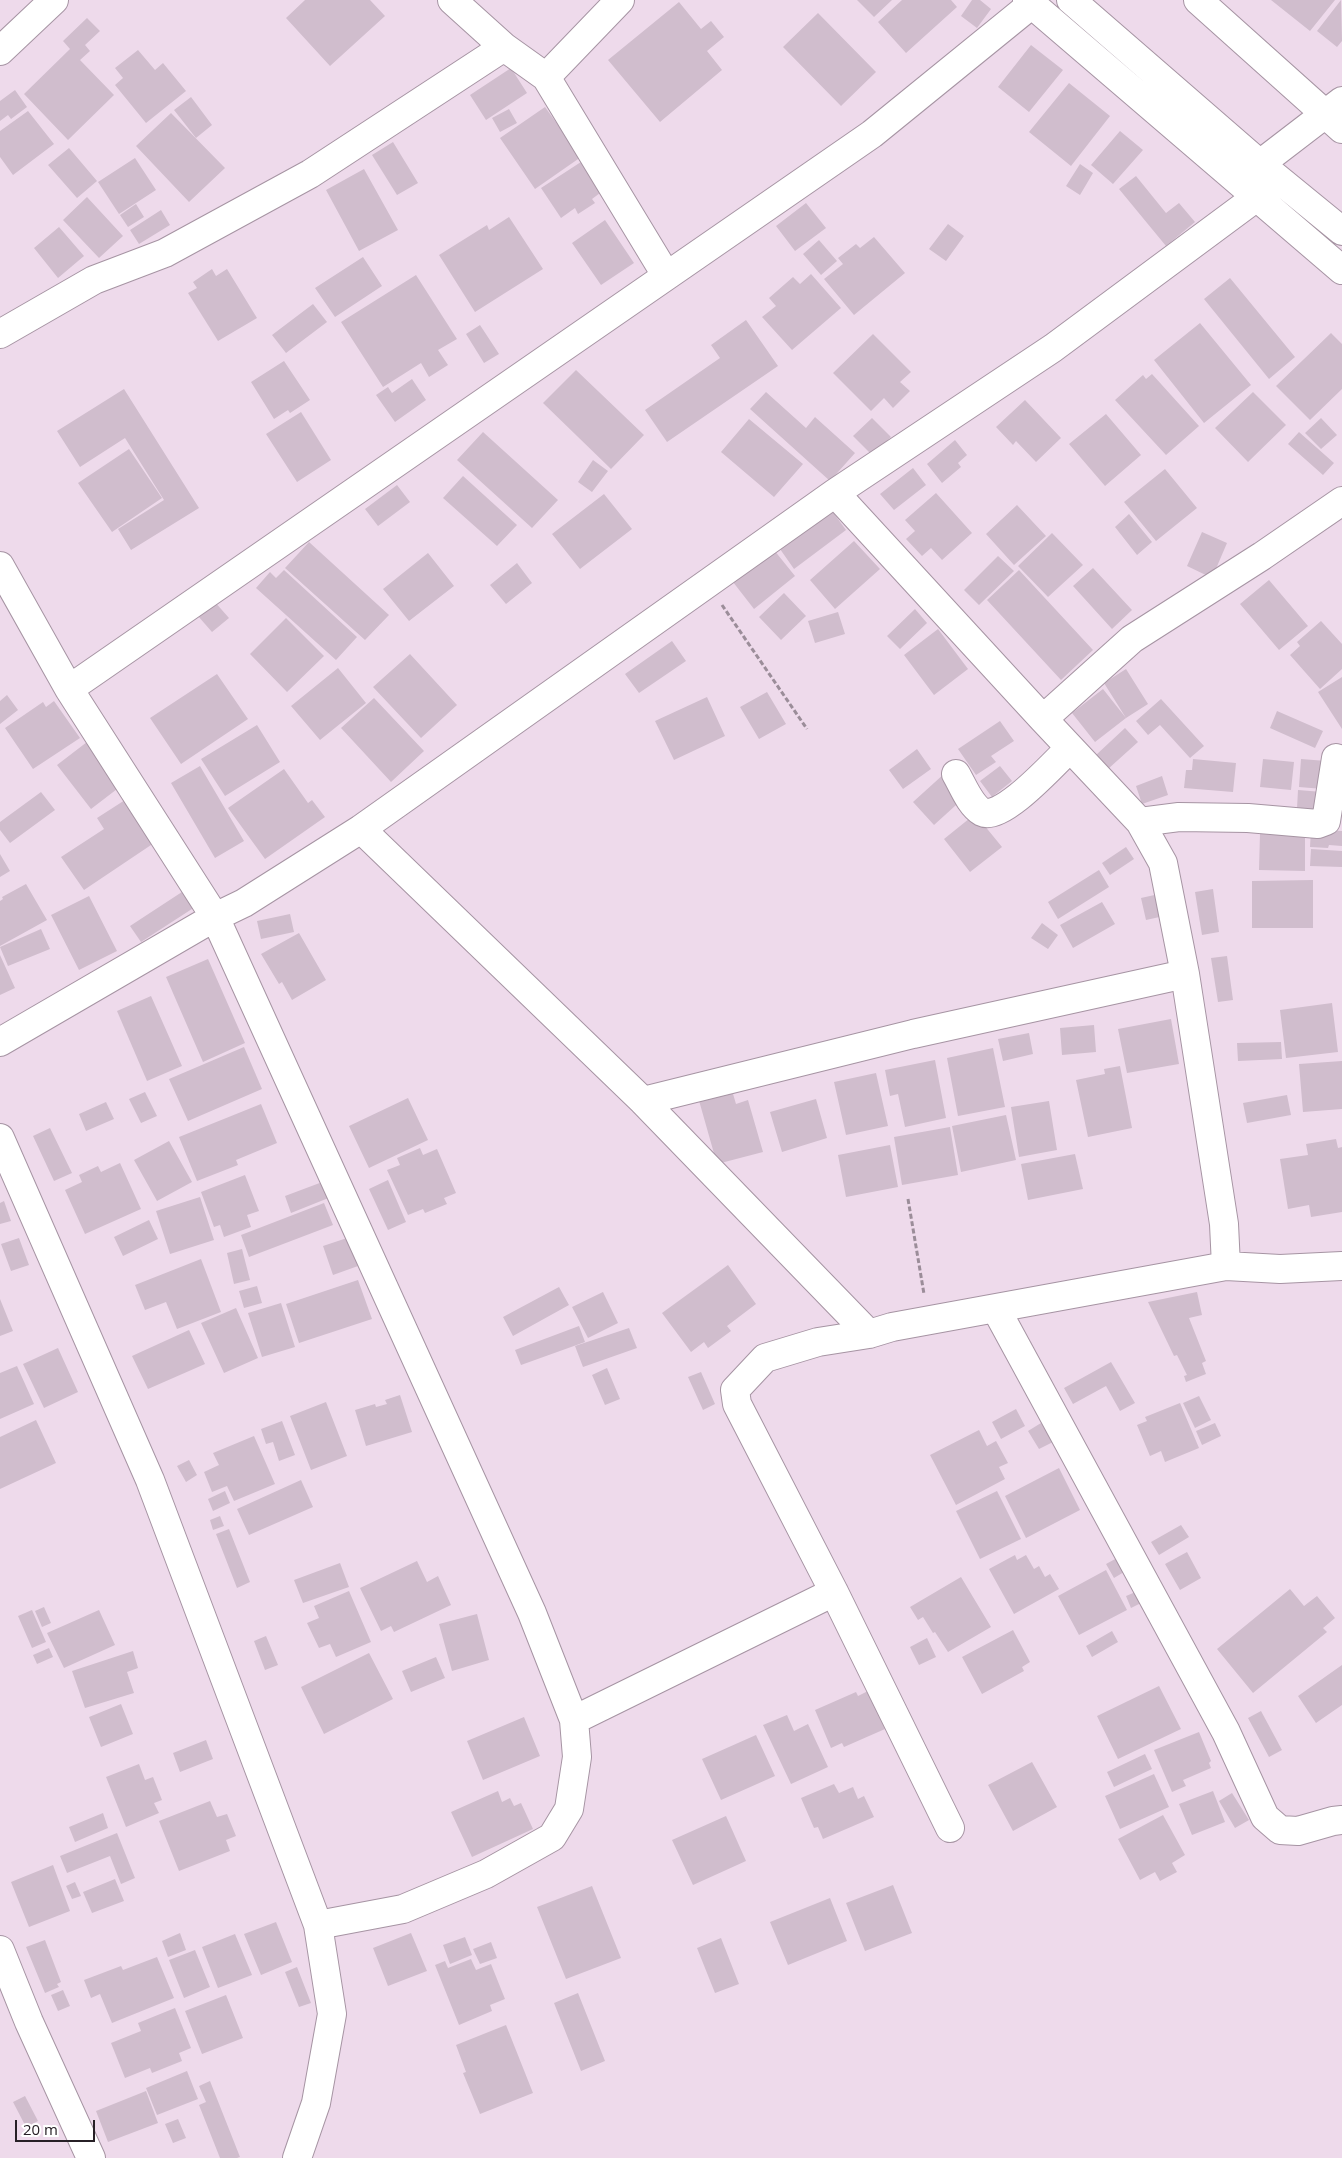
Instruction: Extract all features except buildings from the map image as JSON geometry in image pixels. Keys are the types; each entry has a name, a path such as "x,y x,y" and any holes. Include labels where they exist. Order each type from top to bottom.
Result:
{"street":[{"path":"0,51 54,0"},
{"path":"452,0 504,47 546,77 666,275"},
{"path":"546,77 620,0"},
{"path":"1071,0 1260,164 1342,230"},
{"path":"1198,0 1336,115 1260,164"},
{"path":"69,689 254,563 666,275 872,134 1029,2 1258,196 1342,270"},
{"path":"0,334 94,280 165,253 310,174 504,47"},
{"path":"0,1042 215,917 244,903 360,829 835,494 1053,348 1258,196"},
{"path":"835,494 1042,719 1140,822 1163,863 1186,974 1224,1224 1226,1266"},
{"path":"1042,719 1132,639 1262,556 1342,501"},
{"path":"0,566 69,689 215,917 532,1613 574,1720 577,1757 569,1809 552,1837 486,1874 403,1909 318,1925"},
{"path":"956,774 976,808 984,813 991,813 1002,809 1016,800 1070,748"},
{"path":"1140,822 1179,817 1238,818 1318,824 1326,821 1336,758"},
{"path":"360,829 643,1101 869,1334"},
{"path":"643,1101 913,1034 1186,974"},
{"path":"0,1138 150,1480 318,1925 332,2014 316,2104 297,2158"},
{"path":"950,1828 834,1592 737,1404 735,1390 764,1358 818,1342 869,1334 892,1326 996,1309 1226,1266 1280,1269 1342,1266"},
{"path":"996,1309 1221,1724 1266,1817 1280,1830 1298,1831 1333,1820 1342,1820"},
{"path":"574,1720 834,1592"},
{"path":"0,1950 29,2022 91,2158"}],"path":[{"path":"708,584 807,730"},
{"path":"908,1199 928,1319"}]}
